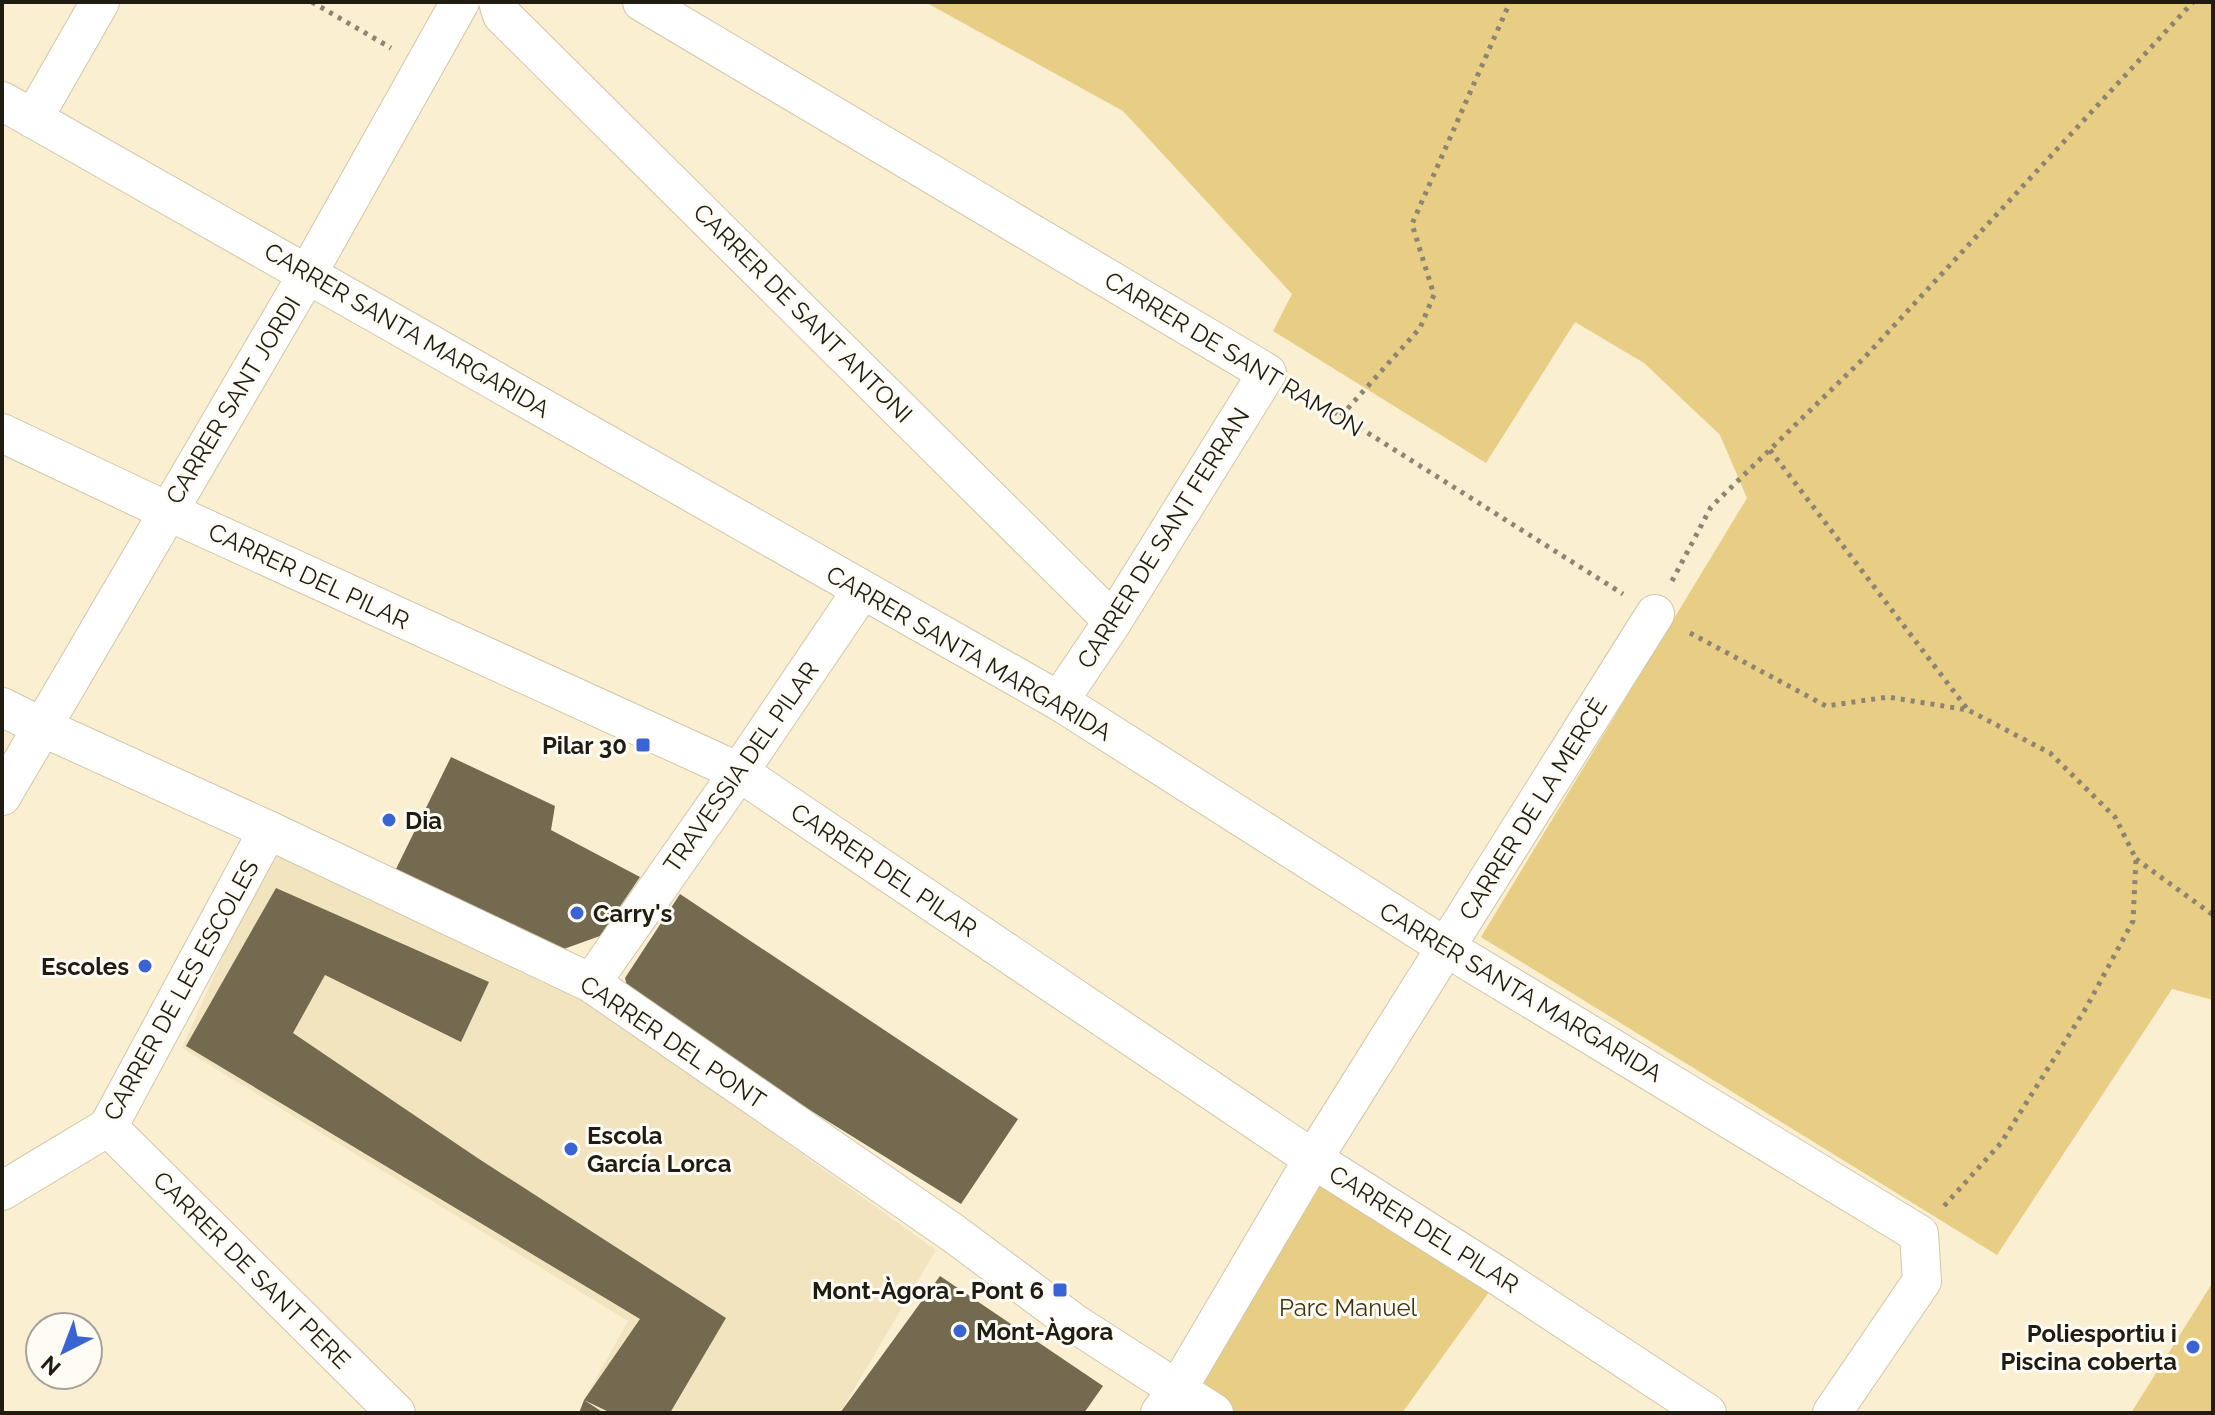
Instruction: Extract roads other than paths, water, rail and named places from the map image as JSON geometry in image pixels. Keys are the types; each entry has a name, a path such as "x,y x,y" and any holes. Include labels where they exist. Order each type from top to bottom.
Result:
{"street":[{"path":"17,110 100,2"},
{"name":"CARRER SANT JORDI","path":"2,796 308,273 460,2"},
{"name":"CARRER DE SANT ANTONI","path":"498,2 502,15 1113,621"},
{"name":"CARRER DE SANT RAMON","path":"642,2 1267,373"},
{"name":"CARRER SANTA MARGARIDA","path":"17,110 1059,701 1447,948 1919,1234 1922,1281 1832,1413"},
{"name":"CARRER DE SANT FERRAN","path":"1059,701 1113,621 1267,373"},
{"name":"CARRER DEL PILAR","path":"2,433 739,772 1313,1159 1596,1338 1707,1413"},
{"name":"TRAVESSIA DEL PILAR","path":"591,983 862,590"},
{"name":"CARRER DE LA MERCÈ","path":"1169,1401 1313,1159 1655,614"},
{"name":"CARRER DEL PONT","path":"2,707 591,983 953,1233 1074,1323 1169,1401 1214,1413"},
{"name":"CARRER DE LES ESCOLES","path":"2,1191 108,1127 268,830"},
{"name":"CARRER DE SANT PERE","path":"108,1127 396,1413"}],"place":[{"name":"Pilar 30","path":"643,745"},
{"name":"Dia","path":"389,820"},
{"name":"Carry's","path":"577,913"},
{"name":"Escoles","path":"145,966"},
{"name":"Escola García Lorca","path":"571,1149"},
{"name":"Mont-Àgora - Pont 6","path":"1060,1290"},
{"name":"Mont-Àgora","path":"960,1331"},
{"name":"Poliesportiu i Piscina coberta","path":"2193,1347"}],"park label":[{"name":"Parc Manuel","path":"1348,1307"}]}
